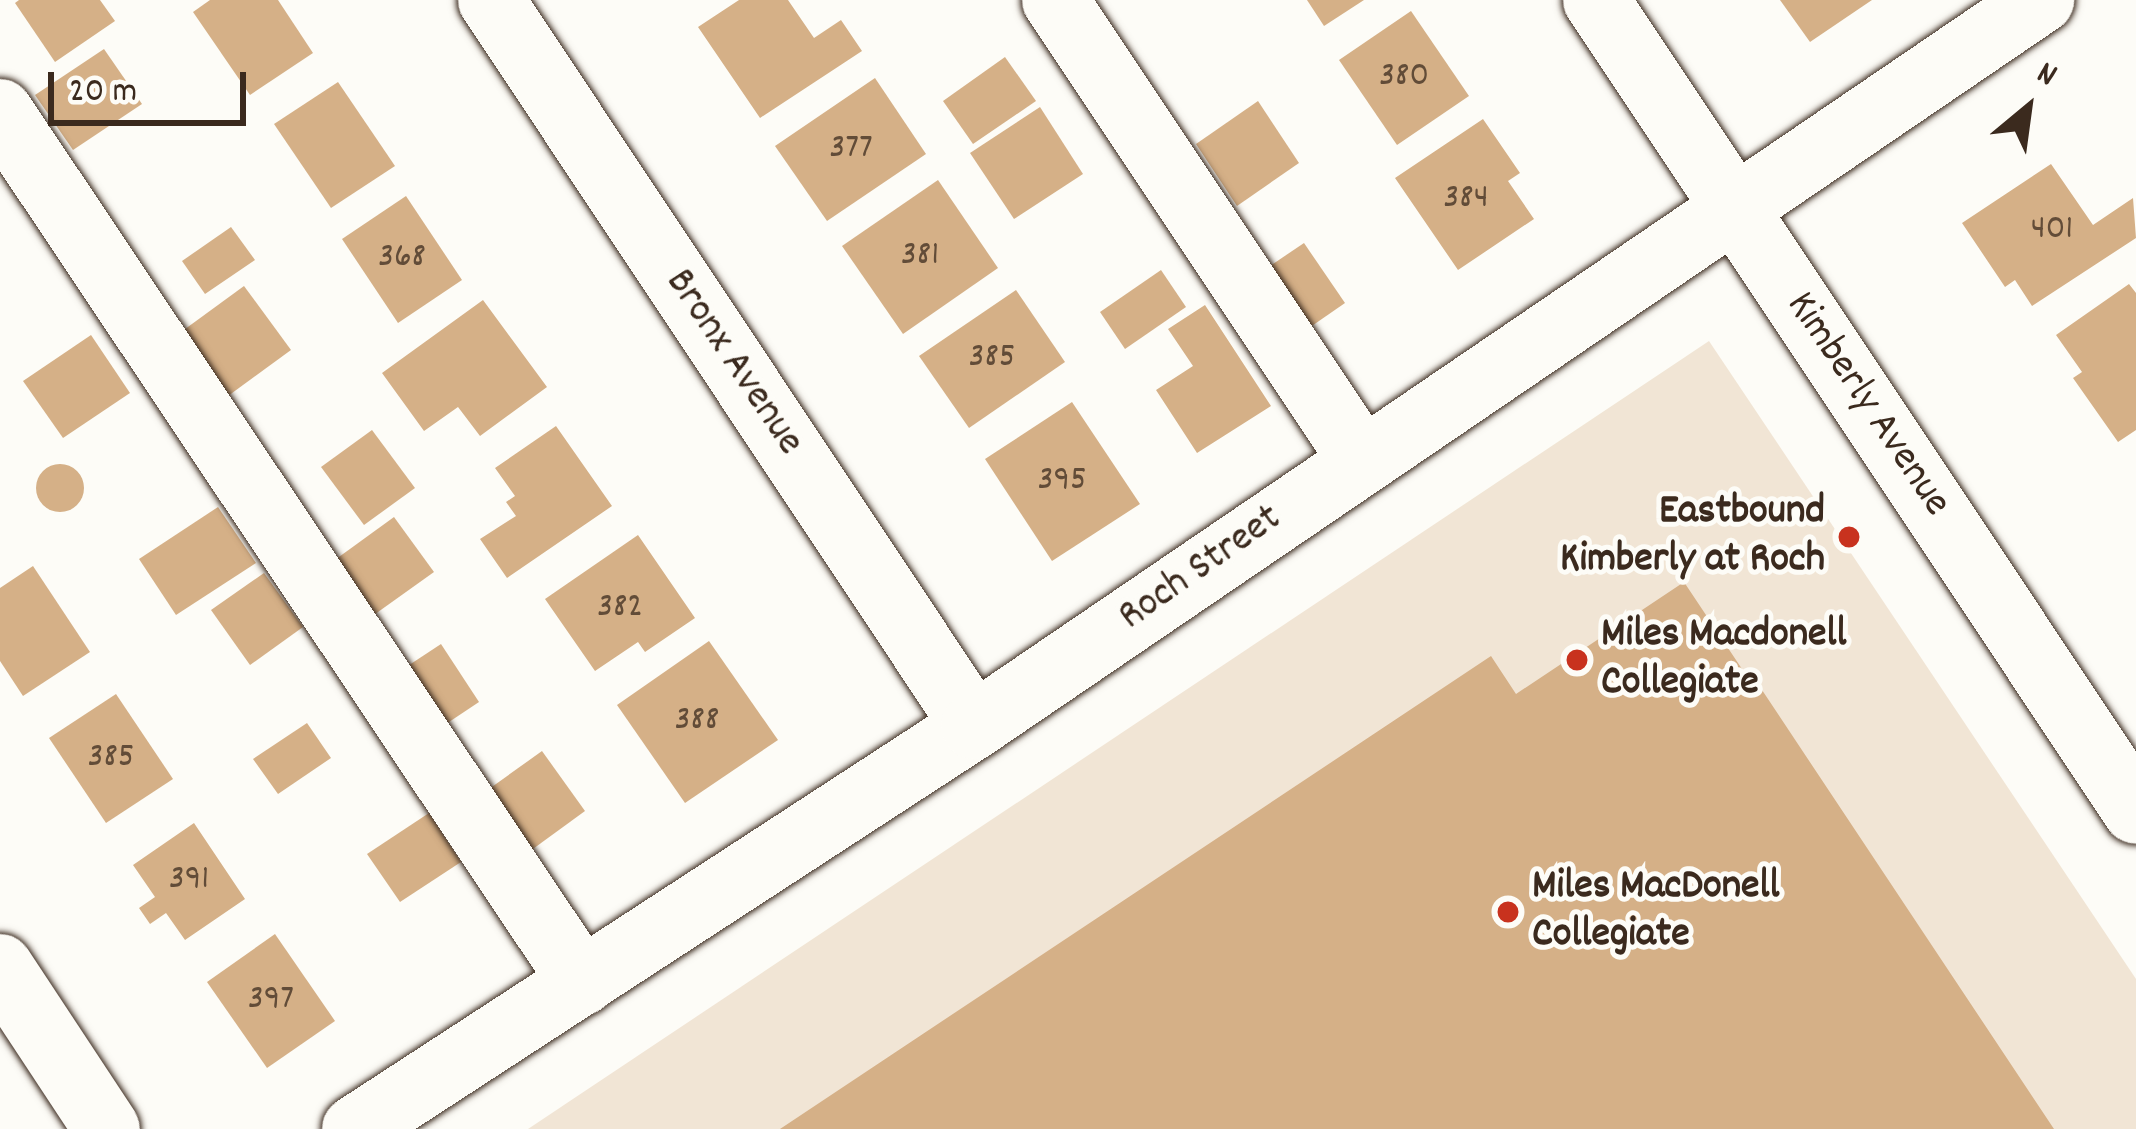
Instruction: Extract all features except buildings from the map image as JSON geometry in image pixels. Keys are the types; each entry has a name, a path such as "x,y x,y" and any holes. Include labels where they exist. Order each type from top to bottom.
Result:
{"street":[{"name":"Bronx Avenue","path":"491,0 974,726"},
{"path":"1055,0 1361,459"},
{"name":"Kimberly Avenue","path":"1596,0 2136,811"},
{"name":"Roch Street","path":"356,1129 974,726 2041,0"},
{"path":"0,112 582,982"},
{"path":"0,968 107,1129"}],"shaded area":[{"name":"Miles Macdonell Collegiate","path":"1709,341 2136,979 2136,1129 528,1129"}],"place":[{"name":"Eastbound Kimberly at Roch","path":"1849,537"},
{"name":"Miles Macdonell Collegiate","path":"1577,660"},
{"name":"Miles MacDonell Collegiate","path":"1508,912"}]}
